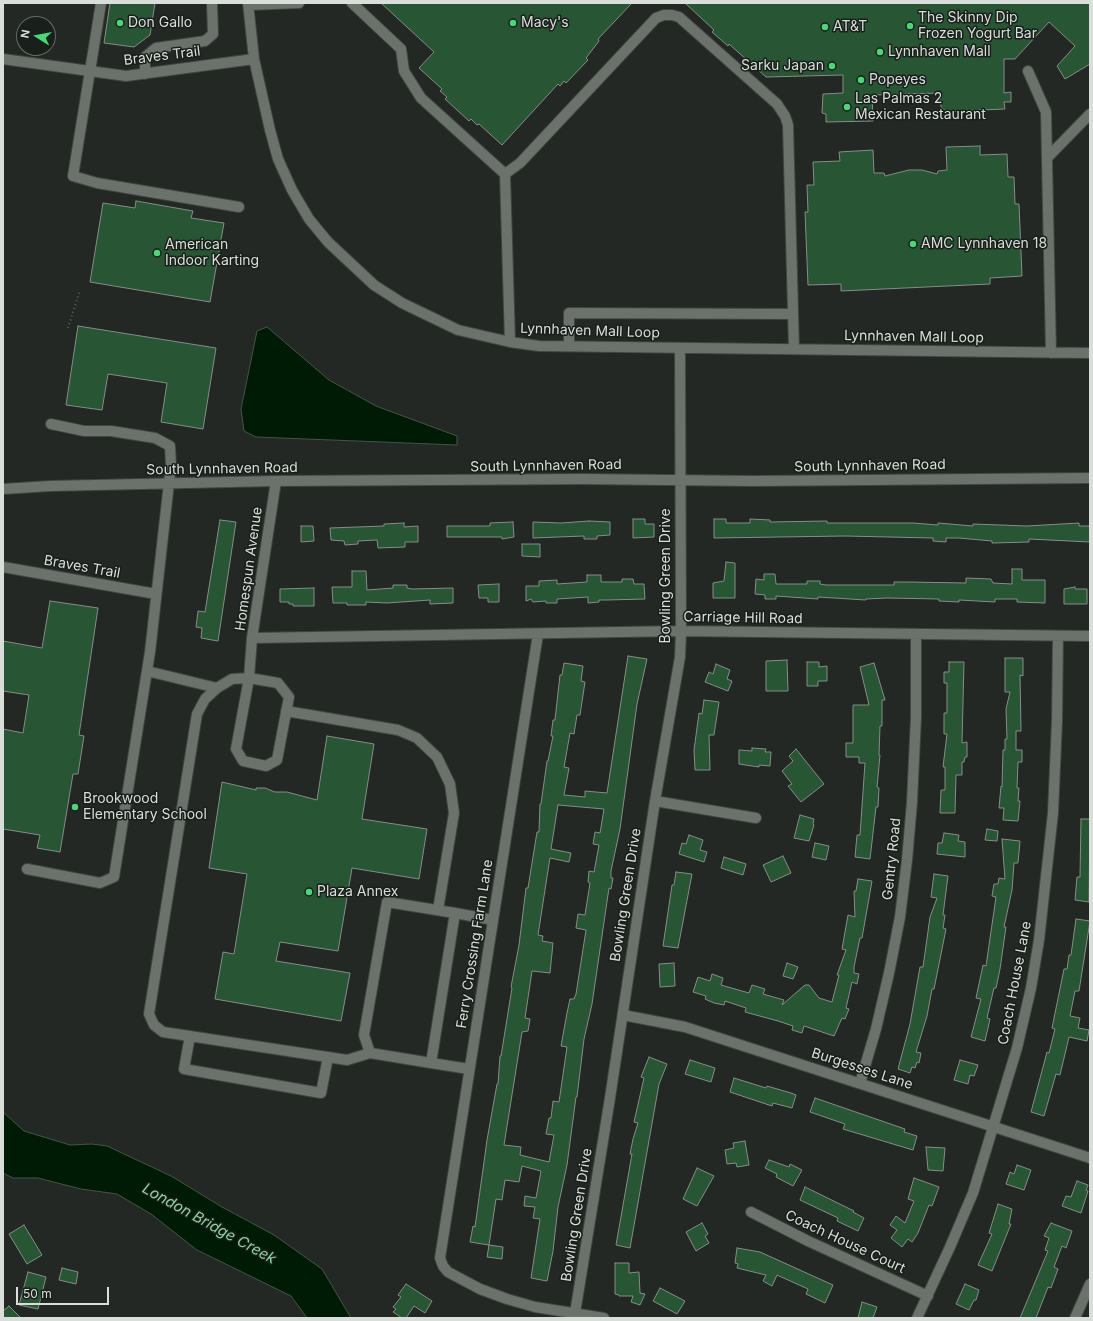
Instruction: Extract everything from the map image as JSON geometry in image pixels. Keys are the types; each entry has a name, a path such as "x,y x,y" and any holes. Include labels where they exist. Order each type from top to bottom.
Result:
{"street":[{"path":"101,3 89,72 74,176 97,183 239,207"},
{"path":"144,74 144,57 156,48 205,41 213,34 212,3"},
{"path":"249,4 299,3"},
{"path":"352,3 401,49 404,70 421,98 505,174 510,342"},
{"name":"Lynnhaven Mall Loop","path":"249,4 254,59 262,99 278,159 292,190 309,219 328,242 374,285 402,303 458,330 510,342 569,346 1090,353"},
{"path":"505,174 520,162 656,18 664,15 679,17 777,104 785,116 788,125 794,349"},
{"name":"Braves Trail","path":"3,59 126,76 254,59"},
{"path":"1028,71 1046,112 1051,353"},
{"path":"1047,158 1090,114"},
{"path":"569,346 569,313 793,314"},
{"name":"Bowling Green Drive","path":"575,1313 623,1015 655,801 680,657 682,631 680,348"},
{"path":"27,869 100,883 114,877 147,671 171,465 170,446 155,438 111,431 84,431 51,424"},
{"name":"South Lynnhaven Road","path":"3,489 50,486 169,483 680,479 753,481 1090,478"},
{"name":"Homespun Avenue","path":"276,482 252,638 396,637"},
{"name":"Braves Trail","path":"3,567 156,594"},
{"name":"Carriage Hill Road","path":"396,637 682,631 1090,636"},
{"name":"Ferry Crossing Farm Lane","path":"538,634 440,1258 443,1266 448,1272 480,1288 507,1299 535,1307 575,1313"},
{"name":"Gentry Road","path":"860,1083 876,1028 889,973 900,917 908,860 916,724 916,634"},
{"name":"Coach House Lane","path":"917,1318 928,1296 972,1193 994,1126 1017,1048 1040,940 1053,813 1057,721 1058,636"},
{"path":"252,638 249,678 236,749 243,761 266,766 277,760 289,697 278,684 249,678 232,678 217,688 205,699 197,714 149,1014 154,1026 163,1032 347,1060 370,1053 469,1069"},
{"path":"147,671 217,688"},
{"path":"286,711 398,730 417,738 438,757 450,784 454,812 438,910"},
{"path":"655,801 756,818"},
{"path":"370,1053 364,1036 387,902 492,920"},
{"path":"431,1063 455,913"},
{"name":"Burgesses Lane","path":"623,1015 685,1026 1090,1158"},
{"path":"190,1036 184,1070 321,1093 328,1057"},
{"name":"Coach House Court","path":"750,1212 808,1241 928,1296"},
{"path":"1075,1318 1090,1284"},
{"path":"575,1313 604,1318"}],"path":[{"path":"68,328 80,290"}],"water":[{"path":"267,327 329,380 376,406 457,436 457,445 256,437 244,431 241,409 257,331"},
{"name":"London Bridge Creek","path":"3,1112 24,1131 70,1145 92,1144 107,1146 171,1176 222,1207 274,1235 322,1269 351,1318 307,1318 291,1296 197,1250 151,1214 117,1194 81,1189 38,1178 13,1178 3,1173"}],"building":[{"path":"110,3 155,3 150,35 134,47 104,43"},
{"path":"381,3 632,3 598,39 599,41 586,58 588,60 566,83 564,81 560,86 558,84 502,145 479,124 477,125 471,119 469,121 445,99 447,97 440,91 442,89 419,68 434,52"},
{"name":"Lynnhaven Mall","path":"685,3 1090,3 1090,64 1065,79 1057,66 1075,46 1049,22 1015,59 1004,59 1004,93 1011,92 1011,102 1004,102 1005,109 956,111 951,116 941,107 940,93 872,95 873,121 826,122 826,114 822,113 823,94 843,93 843,75 766,77 729,44 728,46 712,32 714,30"},
{"name":"AMC Lynnhaven 18","path":"980,146 980,155 1007,154 1008,177 1014,177 1015,204 1019,204 1022,276 990,278 990,284 841,291 841,284 808,285 805,212 808,212 807,185 814,185 813,162 840,161 839,152 873,150 874,173 884,173 885,176 909,170 922,170 937,174 938,171 947,170 946,147"},
{"name":"American Indoor Karting","path":"136,201 193,211 191,218 224,223 210,302 90,282 103,203 135,208"},
{"path":"78,326 216,348 203,429 161,422 167,383 108,374 102,410 66,405"},
{"path":"633,519 645,519 645,524 654,524 654,537 633,538"},
{"path":"714,519 726,519 726,523 750,523 750,519 770,520 770,522 827,521 827,523 913,523 938,525 938,523 973,526 973,524 1027,526 1079,523 1079,526 1090,526 1090,542 1029,539 1029,542 992,543 992,541 946,538 946,542 933,541 933,538 845,536 714,538"},
{"path":"220,520 236,522 218,641 201,638 202,628 196,627 198,611 205,612"},
{"path":"589,521 610,522 610,535 597,536 597,539 584,539 584,536 533,538 533,522 561,523"},
{"path":"513,522 514,537 502,539 502,537 447,537 447,526 490,526 490,523"},
{"path":"404,523 404,527 418,526 418,542 405,542 405,547 378,548 377,540 358,541 358,544 345,545 344,541 331,540 330,528 384,526 384,524"},
{"path":"301,526 313,526 314,541 301,542"},
{"path":"522,544 540,544 540,557 522,556"},
{"path":"726,562 735,563 735,598 713,598 713,583 724,581"},
{"path":"1012,569 1022,569 1022,580 1045,580 1045,603 1017,602 1017,599 995,599 995,602 959,600 959,602 939,601 939,599 887,598 866,600 776,596 776,599 765,599 765,595 755,594 756,579 764,580 764,574 775,574 776,584 807,584 807,581 820,581 820,584 826,585 894,585 894,582 966,583 966,578 991,579 993,583 1012,584"},
{"path":"352,571 366,571 367,590 393,588 393,585 407,585 407,588 412,589 453,588 453,603 430,604 430,600 387,603 366,602 366,605 333,603 332,587 352,587"},
{"path":"587,575 601,575 601,582 622,582 622,579 633,579 634,584 644,584 645,599 599,600 599,602 588,603 588,597 557,599 557,603 546,603 546,601 533,602 531,599 526,601 526,586 539,586 539,581 557,580 557,584 587,582"},
{"path":"499,584 499,602 488,602 488,598 479,598 478,585"},
{"path":"1075,587 1075,589 1087,589 1087,604 1064,604 1064,589"},
{"path":"314,588 314,606 293,606 293,604 289,604 289,602 280,602 280,589"},
{"path":"50,601 98,608 79,735 84,736 78,774 73,774 60,852 37,848 40,835 3,829 3,729 23,733 29,695 3,691 3,641 42,648"},
{"path":"628,656 647,659 637,704 620,829 611,871 611,878 613,878 611,889 609,888 592,1004 584,1039 567,1165 558,1207 553,1251 547,1281 531,1278 540,1219 533,1218 535,1207 524,1206 525,1196 536,1198 541,1171 522,1166 519,1182 505,1180 502,1200 496,1199 489,1245 470,1242 473,1226 475,1227 487,1140 498,1084 500,1056 519,945 526,888 528,888 537,832 539,832 540,804 553,736 551,736 553,720 555,720 560,675 562,675 564,663 583,666 581,681 585,682 580,715 577,715 574,734 570,733 564,767 569,768 564,795 585,797 585,791 607,793","holes":["558,805 604,809 600,833 595,832 593,844 599,845 594,872 589,871 588,882 590,883 585,915 578,914 576,928 586,930 576,994 574,999 570,999 561,1046 567,1047 559,1102 553,1101 551,1118 549,1118 546,1134 554,1135 549,1162 520,1155 521,1147 504,1145 522,1032 528,1031 530,1019 525,1018 532,971 550,973 553,943 542,941 543,936 538,935 550,858 569,862 571,853 551,849"]},
{"path":"1005,658 1023,658 1023,676 1020,675 1021,731 1016,731 1016,750 1022,750 1022,762 1018,762 1017,788 1019,788 1018,801 1020,801 1018,821 1003,820 1004,808 999,808 1001,786 1002,787 1003,750 1005,750 1005,739 1007,739 1006,709 1010,692 1005,692"},
{"path":"787,660 788,691 766,691 766,661"},
{"path":"807,662 819,662 819,667 827,666 827,681 818,681 818,686 807,686"},
{"path":"949,662 964,662 962,743 967,742 967,757 965,757 964,762 962,762 962,775 956,775 955,813 940,813 941,790 945,790 945,767 943,767 947,734 944,734 944,713 947,713 947,683 944,683 944,672 949,672"},
{"path":"874,663 885,700 882,700 882,726 880,726 880,755 877,787 879,788 878,807 876,807 870,859 855,857 857,835 860,835 865,763 859,763 859,757 846,757 846,743 853,743 853,705 869,705 860,667"},
{"path":"716,664 730,670 727,679 732,681 728,691 705,682 709,672 713,674"},
{"path":"704,700 719,702 714,735 709,735 710,770 695,770 694,750 699,713 702,714"},
{"path":"327,736 374,744 362,819 427,829 419,879 352,868 338,951 280,942 276,961 350,973 341,1021 215,999 223,952 234,954 247,874 209,868 222,782 256,790 256,788 265,788 275,792 287,792 317,800"},
{"path":"752,748 766,749 765,752 771,752 770,766 759,765 759,767 739,764 739,750 752,751"},
{"path":"796,749 824,784 801,802 788,786 792,784 782,771 793,761 789,756"},
{"path":"800,815 814,819 814,825 809,841 794,838"},
{"path":"1081,819 1090,819 1089,902 1075,900 1077,877 1080,877"},
{"path":"987,829 998,831 997,841 985,840"},
{"path":"944,833 959,835 958,841 965,842 965,857 937,854 938,843 942,843"},
{"path":"689,835 703,840 700,850 707,852 704,862 679,854 682,843 686,844"},
{"path":"1002,839 1020,841 1018,863 1014,863 1012,890 1004,927 1006,927 1000,969 987,1018 990,1019 985,1041 971,1037 981,999 976,998 983,965 986,966 996,897 992,896 994,884 998,884 999,878 1005,879"},
{"path":"815,843 829,846 826,860 812,857"},
{"path":"783,856 791,873 771,882 763,865"},
{"path":"724,857 746,864 743,875 721,868"},
{"path":"676,872 692,874 678,948 663,946 672,885 674,885"},
{"path":"934,874 948,876 943,915 945,915 943,928 946,929 934,989 932,989 927,1016 916,1052 921,1053 919,1063 917,1062 915,1068 912,1067 910,1073 898,1069 910,1024 920,967 923,967 930,917 937,898 931,897"},
{"path":"858,879 872,881 862,938 860,938 854,967 854,973 859,974 857,984 852,982 846,1008 849,1009 845,1019 842,1018 834,1036 804,1026 802,1033 792,1030 793,1026 745,1012 746,1008 725,1001 724,1005 714,1003 705,999 706,996 693,992 698,977 710,981 712,974 723,978 721,985 749,993 752,985 765,989 763,994 784,1000 782,1005 805,985 809,985 819,998 832,1002 839,975 837,975 846,950 842,949 848,915 855,917 854,891 856,891"},
{"path":"1076,919 1090,921 1079,991 1075,991 1070,1016 1080,1018 1078,1028 1089,1030 1087,1041 1069,1037 1060,1075 1056,1074 1044,1116 1031,1112 1047,1052 1049,1053 1055,1029 1052,1028 1064,969 1067,969 1069,955 1071,955"},
{"path":"674,963 675,986 660,987 659,964"},
{"path":"787,963 798,967 793,979 783,976"},
{"path":"649,1057 667,1064 659,1084 630,1248 616,1245 632,1154 630,1154 638,1123 634,1122 644,1078 641,1077"},
{"path":"690,1060 715,1068 711,1082 685,1074"},
{"path":"960,1060 978,1065 974,1076 970,1075 968,1084 954,1080"},
{"path":"734,1078 796,1095 792,1108 773,1103 772,1106 730,1092"},
{"path":"815,1098 905,1129 904,1132 917,1136 913,1150 843,1129 845,1124 810,1112"},
{"path":"745,1141 749,1165 737,1167 736,1163 727,1164 725,1150 734,1148 733,1143"},
{"path":"926,1147 945,1148 943,1171 928,1170"},
{"path":"769,1160 789,1167 790,1164 802,1170 793,1186 776,1177 777,1174 765,1168"},
{"path":"1017,1165 1031,1170 1024,1190 1006,1184 1010,1172 1014,1174"},
{"path":"697,1168 714,1176 697,1206 683,1199"},
{"path":"914,1178 939,1187 932,1206 929,1205 918,1233 912,1242 908,1239 902,1247 891,1238 897,1230 890,1225 896,1216 905,1223 914,1201 908,1199"},
{"path":"1077,1181 1088,1185 1086,1190 1088,1191 1081,1213 1062,1206 1066,1196 1071,1197"},
{"path":"805,1187 854,1211 853,1212 864,1218 858,1231 837,1221 838,1218 800,1200"},
{"path":"998,1204 1012,1209 1009,1224 1011,1224 992,1271 978,1265 992,1234 989,1233"},
{"path":"702,1223 708,1234 705,1236 709,1243 696,1251 686,1232"},
{"path":"1051,1223 1072,1231 1066,1248 1062,1246 1054,1267 1058,1269 1051,1288 1048,1287 1036,1318 1020,1318 1048,1251 1045,1250 1049,1238 1044,1236"},
{"path":"24,1225 42,1255 27,1264 9,1234"},
{"path":"489,1245 503,1247 502,1259 487,1257"},
{"path":"737,1248 760,1252 833,1285 825,1303 806,1294 808,1289 777,1275 772,1286 763,1281 766,1275 737,1268 738,1264 735,1263"},
{"path":"615,1263 629,1263 629,1273 639,1272 640,1293 645,1294 640,1305 631,1302 633,1296 619,1296 615,1294"},
{"path":"62,1268 78,1272 76,1284 59,1280"},
{"path":"28,1272 46,1277 38,1309 19,1305"},
{"path":"406,1284 432,1301 425,1313 414,1306 406,1318 402,1318 393,1312 396,1309 393,1307 401,1297 398,1295"},
{"path":"965,1284 979,1290 976,1300 974,1300 969,1310 956,1304"},
{"path":"660,1288 685,1301 677,1314 653,1301"},
{"path":"862,1302 877,1307 873,1318 858,1318"},
{"path":"9,1306 21,1318 3,1318 3,1311"}],"place":[{"name":"Don Gallo","path":"120,23"},
{"name":"Macy's","path":"513,23"},
{"name":"The Skinny Dip Frozen Yogurt Bar","path":"910,26"},
{"name":"AT&T","path":"825,27"},
{"name":"Lynnhaven Mall","path":"880,52"},
{"name":"Sarku Japan","path":"832,66"},
{"name":"Popeyes","path":"861,80"},
{"name":"Las Palmas 2 Mexican Restaurant","path":"847,107"},
{"name":"AMC Lynnhaven 18","path":"913,244"},
{"name":"American Indoor Karting","path":"157,253"},
{"name":"Brookwood Elementary School","path":"75,807"},
{"name":"Plaza Annex","path":"309,892"}]}
